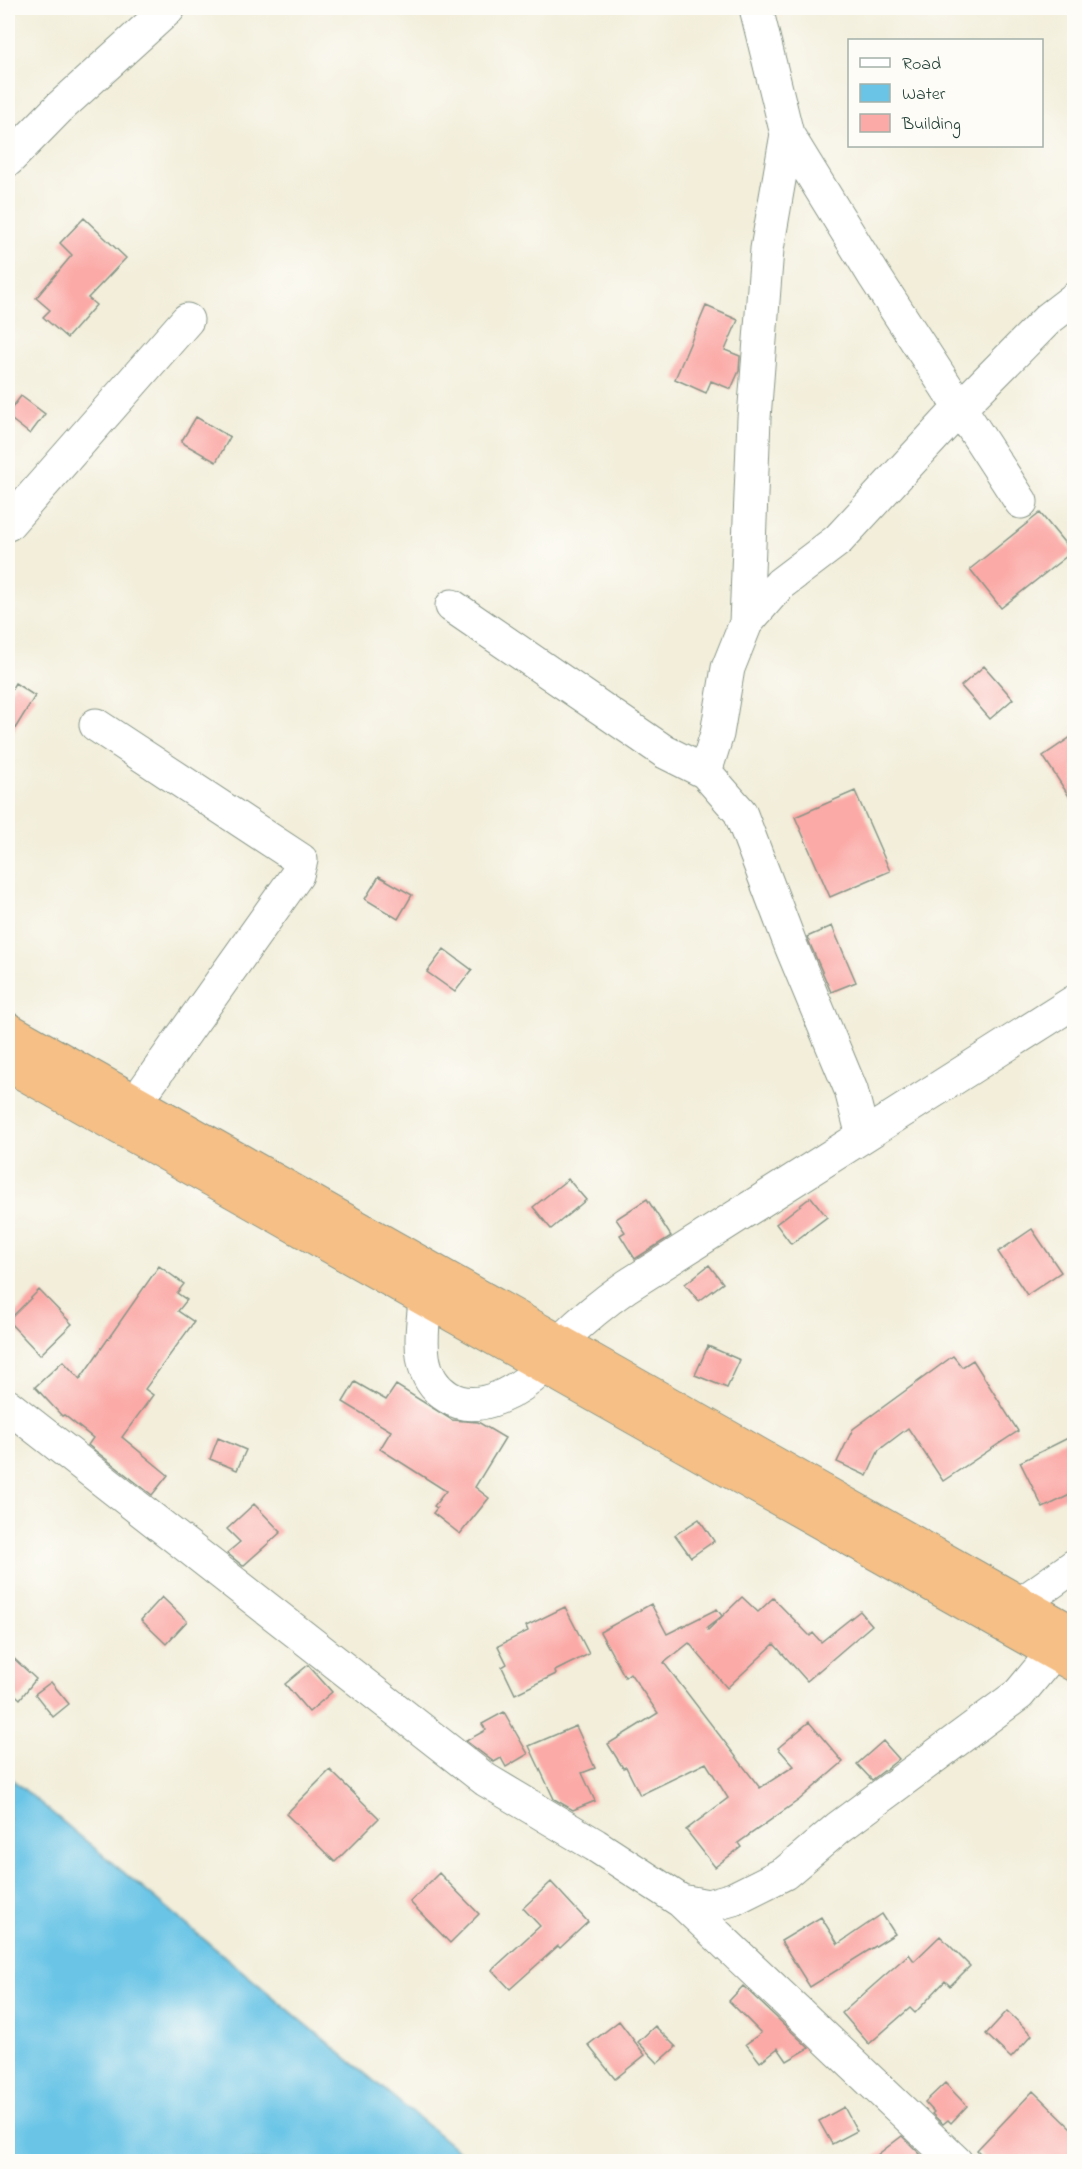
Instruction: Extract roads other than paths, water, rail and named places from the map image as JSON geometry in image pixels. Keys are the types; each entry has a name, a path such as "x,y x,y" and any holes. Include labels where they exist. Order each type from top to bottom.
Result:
{"highway":[{"path":"8,1029 136,1102 552,1354 1067,1650"},
{"path":"8,1065 425,1301 552,1354 1022,1603 1067,1650"}],"street":[{"path":"8,159 59,108 169,8"},
{"path":"756,8 787,134 875,277 1021,502"},
{"path":"746,623 754,418 766,249 787,134"},
{"path":"705,772 717,734 728,668 746,623 780,584 838,540 960,408 1048,320 1074,299"},
{"path":"8,524 187,320"},
{"path":"452,606 665,752 705,772 741,812 791,946 851,1090 864,1136"},
{"path":"96,725 301,860 297,875 136,1102"},
{"path":"425,1301 421,1341 425,1369 442,1393 454,1401 467,1405 502,1396 552,1354 595,1309 627,1286 1074,1002"},
{"path":"8,1406 486,1780 595,1845 681,1901 956,2162"},
{"path":"1022,1603 1074,1566"},
{"path":"681,1901 708,1906 733,1899 785,1873 838,1828 1019,1694 1067,1650"}],"water":[{"path":"8,1776 470,2161 8,2161"}]}
